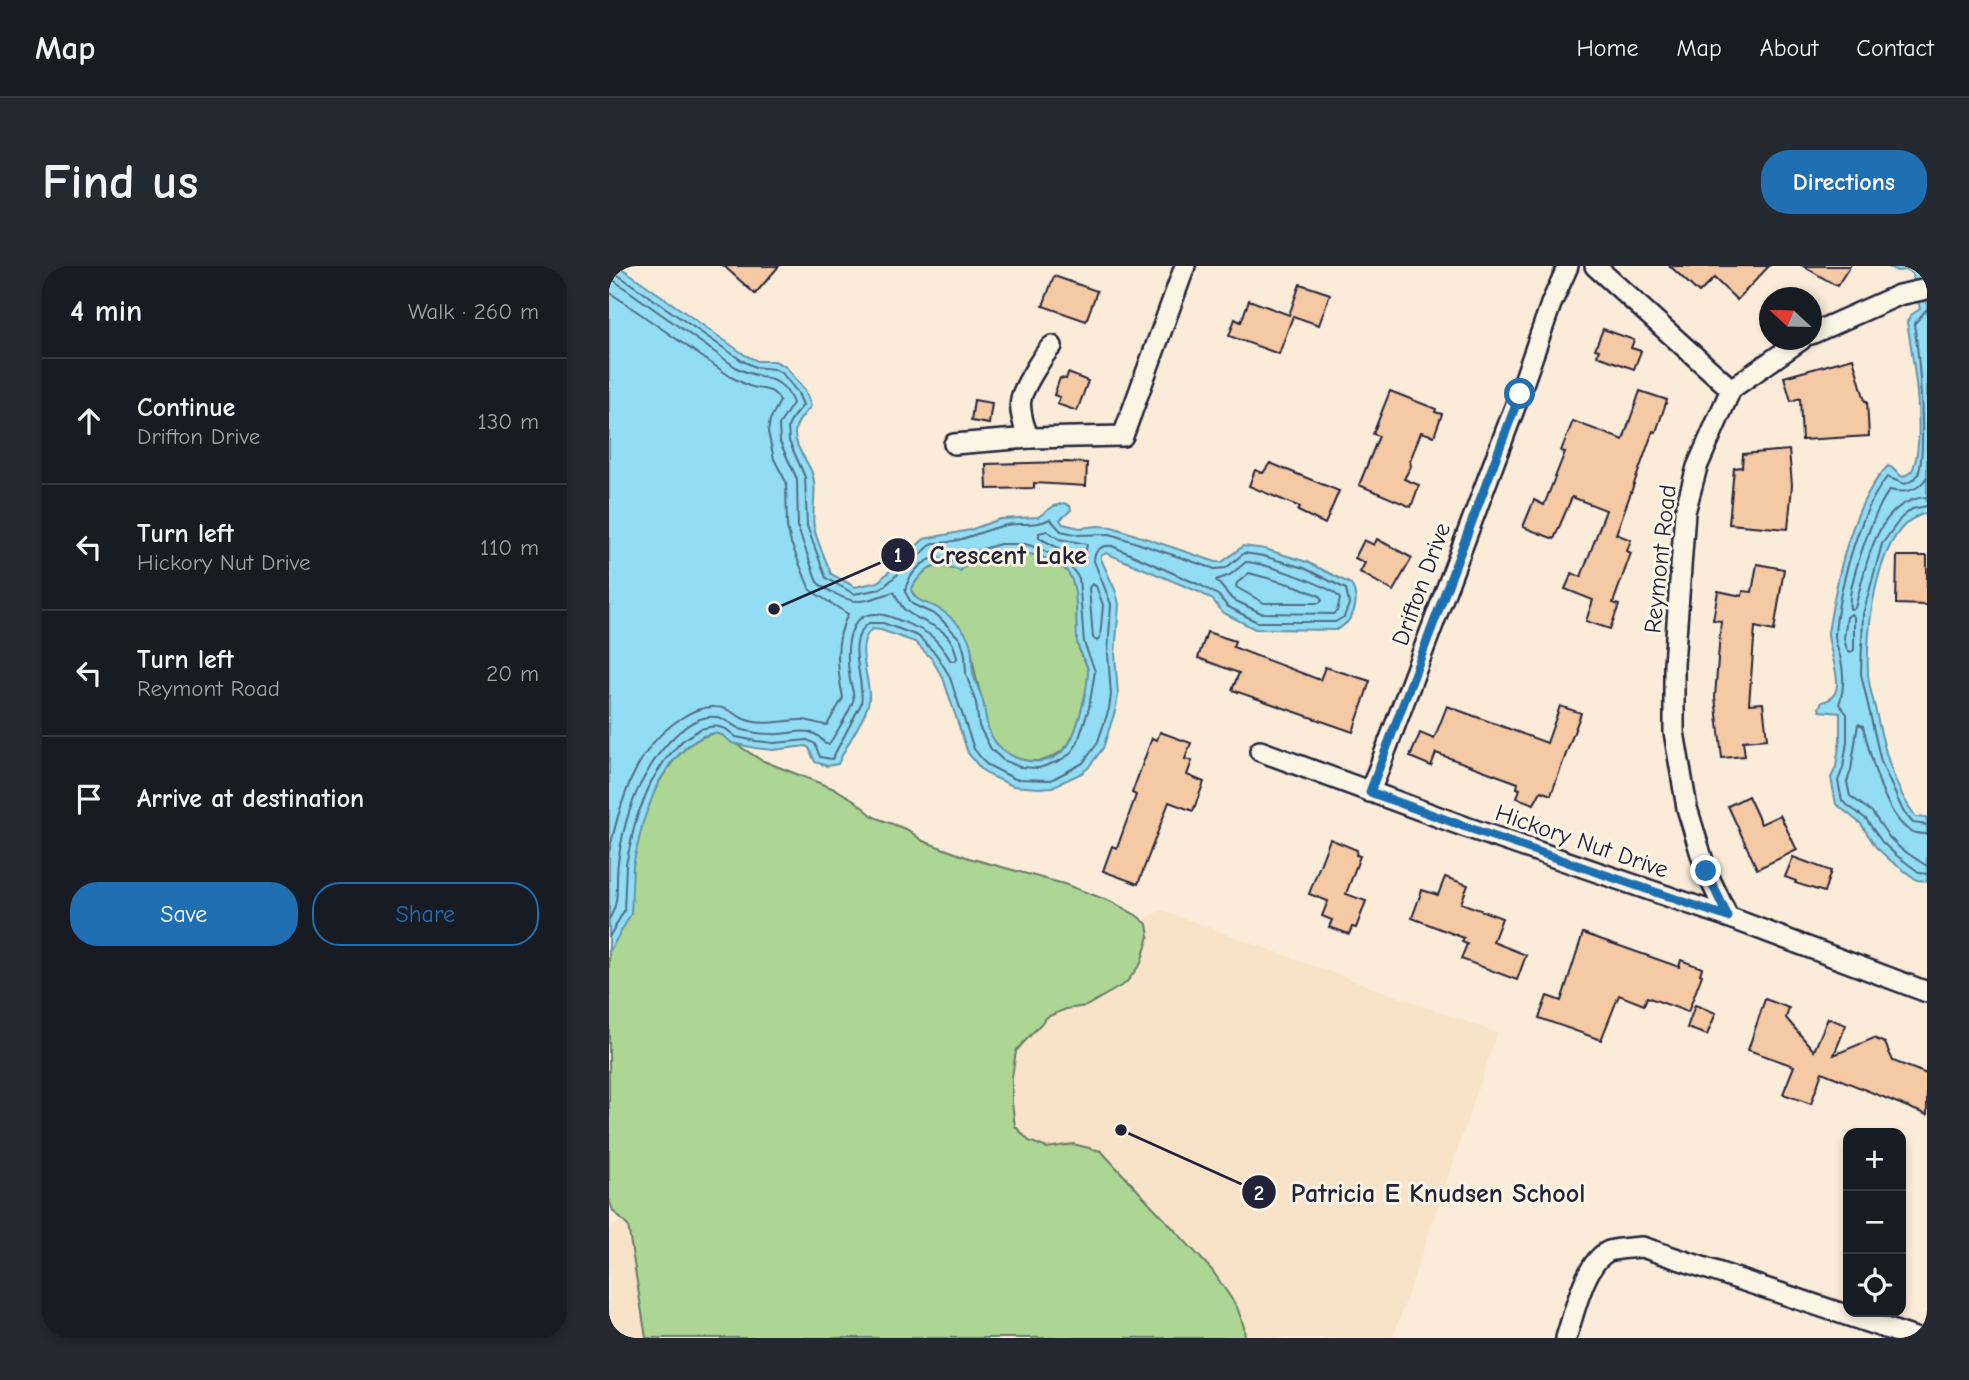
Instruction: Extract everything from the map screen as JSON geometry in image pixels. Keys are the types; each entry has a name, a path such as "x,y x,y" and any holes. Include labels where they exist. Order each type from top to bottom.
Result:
{"street":[{"path":"954,444 1030,438 1123,436 1185,266"},
{"name":"Drifton Drive","path":"1370,792 1567,266"},
{"path":"1595,266 1731,389 1787,350"},
{"path":"1822,329 1886,300 1920,290"},
{"path":"1030,438 1026,433 1020,400 1045,352 1052,346"},
{"name":"Reymont Road","path":"1728,917 1706,871 1687,808 1674,732 1674,664 1685,512 1696,467 1731,389"},
{"name":"Hickory Nut Drive","path":"1260,751 1466,827 1728,917 1927,992"},
{"path":"1566,1338 1596,1258 1610,1251 1642,1247 1915,1338"}],"shaded area":[{"path":"1161,910 1497,1033 1393,1338 609,1338 609,1228"}],"green space":[{"path":"1000,551 1028,553 1055,562 1069,573 1075,588 1078,646 1087,668 1087,688 1082,711 1070,741 1059,753 1042,760 1018,758 998,746 985,722 972,653 911,590 923,573 934,567 953,569 975,558"},
{"path":"714,733 722,735 761,760 837,790 874,817 908,830 923,841 969,858 1064,884 1112,902 1147,924 1149,936 1141,963 1126,983 1086,1006 1066,1009 1047,1017 1016,1051 1012,1077 1015,1126 1029,1141 1047,1148 1073,1144 1101,1151 1212,1270 1237,1307 1245,1338 646,1338 628,1226 613,1211 609,1199 609,952 623,920 639,835 654,792 682,752 694,742"}],"water":[{"path":"609,266 617,266 626,271 745,355 757,361 775,361 786,367 805,390 811,406 798,422 795,433 797,444 814,479 815,533 831,574 855,587 878,582 924,539 970,530 1000,519 1038,517 1064,503 1070,506 1071,510 1060,520 1063,524 1080,528 1112,527 1216,562 1222,562 1243,546 1265,549 1307,562 1351,584 1355,597 1354,610 1347,622 1336,630 1255,629 1222,612 1213,600 1199,592 1106,553 1101,556 1119,604 1115,654 1118,696 1115,711 1103,748 1088,768 1052,787 1013,786 981,769 968,753 943,678 931,658 915,642 872,629 866,636 863,653 869,691 868,706 838,764 827,766 815,762 806,746 773,750 755,748 732,743 722,735 714,733 687,746 670,764 657,785 643,822 633,865 631,914 609,952","holes":["1009,551 1050,560 1059,564 1071,578 1076,600 1077,641 1088,671 1081,711 1070,742 1058,755 1040,761 1011,756 996,743 988,726 974,676 967,636 948,615 920,600 911,590 928,569 937,565 960,571 975,558"]},
{"path":"1887,266 1927,266 1924,271 1927,284 1927,513 1909,521 1896,536 1885,557 1872,607 1868,674 1882,739 1895,780 1916,817 1927,818 1927,881 1917,880 1891,861 1876,847 1861,824 1836,804 1831,778 1836,767 1840,740 1840,713 1820,711 1819,708 1822,702 1836,692 1836,673 1828,633 1841,568 1855,522 1875,482 1888,466 1903,477 1912,471 1916,457 1919,419 1907,322 1911,315 1920,309 1912,274 1907,270 1897,271"}],"building":[{"path":"724,266 779,266 755,294"},
{"path":"1670,266 1769,266 1737,300 1714,278 1699,293"},
{"path":"1803,266 1850,266 1837,286"},
{"path":"1054,276 1097,291 1086,321 1043,306"},
{"path":"1300,284 1330,294 1319,325 1293,316 1279,354 1229,336 1235,319 1241,322 1249,300 1289,315"},
{"path":"1603,329 1634,340 1631,348 1641,351 1634,369 1597,356 1599,350 1595,349"},
{"path":"1853,358 1867,401 1869,436 1802,440 1800,398 1791,401 1784,377"},
{"path":"1068,373 1088,381 1077,411 1057,404 1060,397 1054,395 1060,378 1066,379"},
{"path":"1390,391 1436,409 1435,412 1442,414 1434,436 1421,432 1410,461 1411,466 1404,479 1419,485 1411,507 1359,485 1379,436 1373,434"},
{"path":"1640,391 1667,400 1616,534 1631,540 1627,551 1631,553 1613,603 1619,605 1610,629 1586,621 1593,600 1565,589 1572,573 1581,577 1606,510 1572,497 1554,539 1523,527 1534,500 1544,505 1565,452 1561,451 1573,421 1623,440"},
{"path":"974,400 992,403 989,424 971,421"},
{"path":"1789,450 1792,485 1788,529 1729,524 1734,468 1742,467 1743,454"},
{"path":"1087,463 1086,486 1034,483 1034,488 987,489 986,464"},
{"path":"1270,463 1339,491 1325,524 1298,511 1300,507 1249,486 1255,470 1263,473"},
{"path":"1377,539 1412,558 1393,591 1360,572 1365,563 1355,558 1364,540 1374,545"},
{"path":"1897,556 1927,556 1927,605 1896,604"},
{"path":"1757,564 1784,569 1774,631 1755,627 1749,704 1763,703 1767,739 1743,741 1745,756 1722,758 1715,697 1721,621 1713,620 1718,591 1742,596 1743,591 1752,592"},
{"path":"1207,632 1235,641 1233,647 1320,680 1325,667 1370,681 1353,732 1232,690 1239,673 1198,658"},
{"path":"1447,706 1547,743 1560,706 1581,713 1551,795 1541,791 1534,804 1517,798 1520,789 1517,788 1518,783 1436,753 1431,766 1410,757 1420,733 1434,739"},
{"path":"1160,732 1191,743 1185,759 1192,761 1187,775 1204,782 1193,811 1169,802 1138,884 1103,871 1112,846 1117,848 1136,795 1132,793 1152,738 1157,740"},
{"path":"1748,796 1761,824 1780,815 1797,850 1757,869 1728,806"},
{"path":"1330,839 1357,850 1356,855 1360,856 1346,894 1366,901 1356,928 1352,927 1349,934 1329,927 1332,920 1322,916 1328,901 1309,894"},
{"path":"1793,857 1831,871 1824,892 1785,877"},
{"path":"1445,877 1468,885 1461,903 1502,918 1493,942 1526,955 1517,980 1461,959 1467,944 1462,942 1464,938 1412,918 1422,890 1438,895"},
{"path":"1583,933 1679,967 1681,960 1702,968 1702,975 1688,1012 1647,997 1644,1005 1619,995 1601,1040 1539,1018 1547,996 1561,1001"},
{"path":"1765,999 1789,1008 1786,1018 1814,1051 1828,1018 1846,1025 1834,1055 1874,1038 1885,1043 1893,1061 1927,1074 1927,1115 1822,1072 1811,1104 1783,1094 1794,1066 1748,1050"},
{"path":"1695,1005 1716,1013 1707,1035 1687,1028"}],"place":[{"name":"Crescent Lake","path":"774,609"},
{"name":"Patricia E Knudsen School","path":"1121,1130"}],"route":[{"path":"1520,394 1370,792 1728,917 1706,871"}]}
